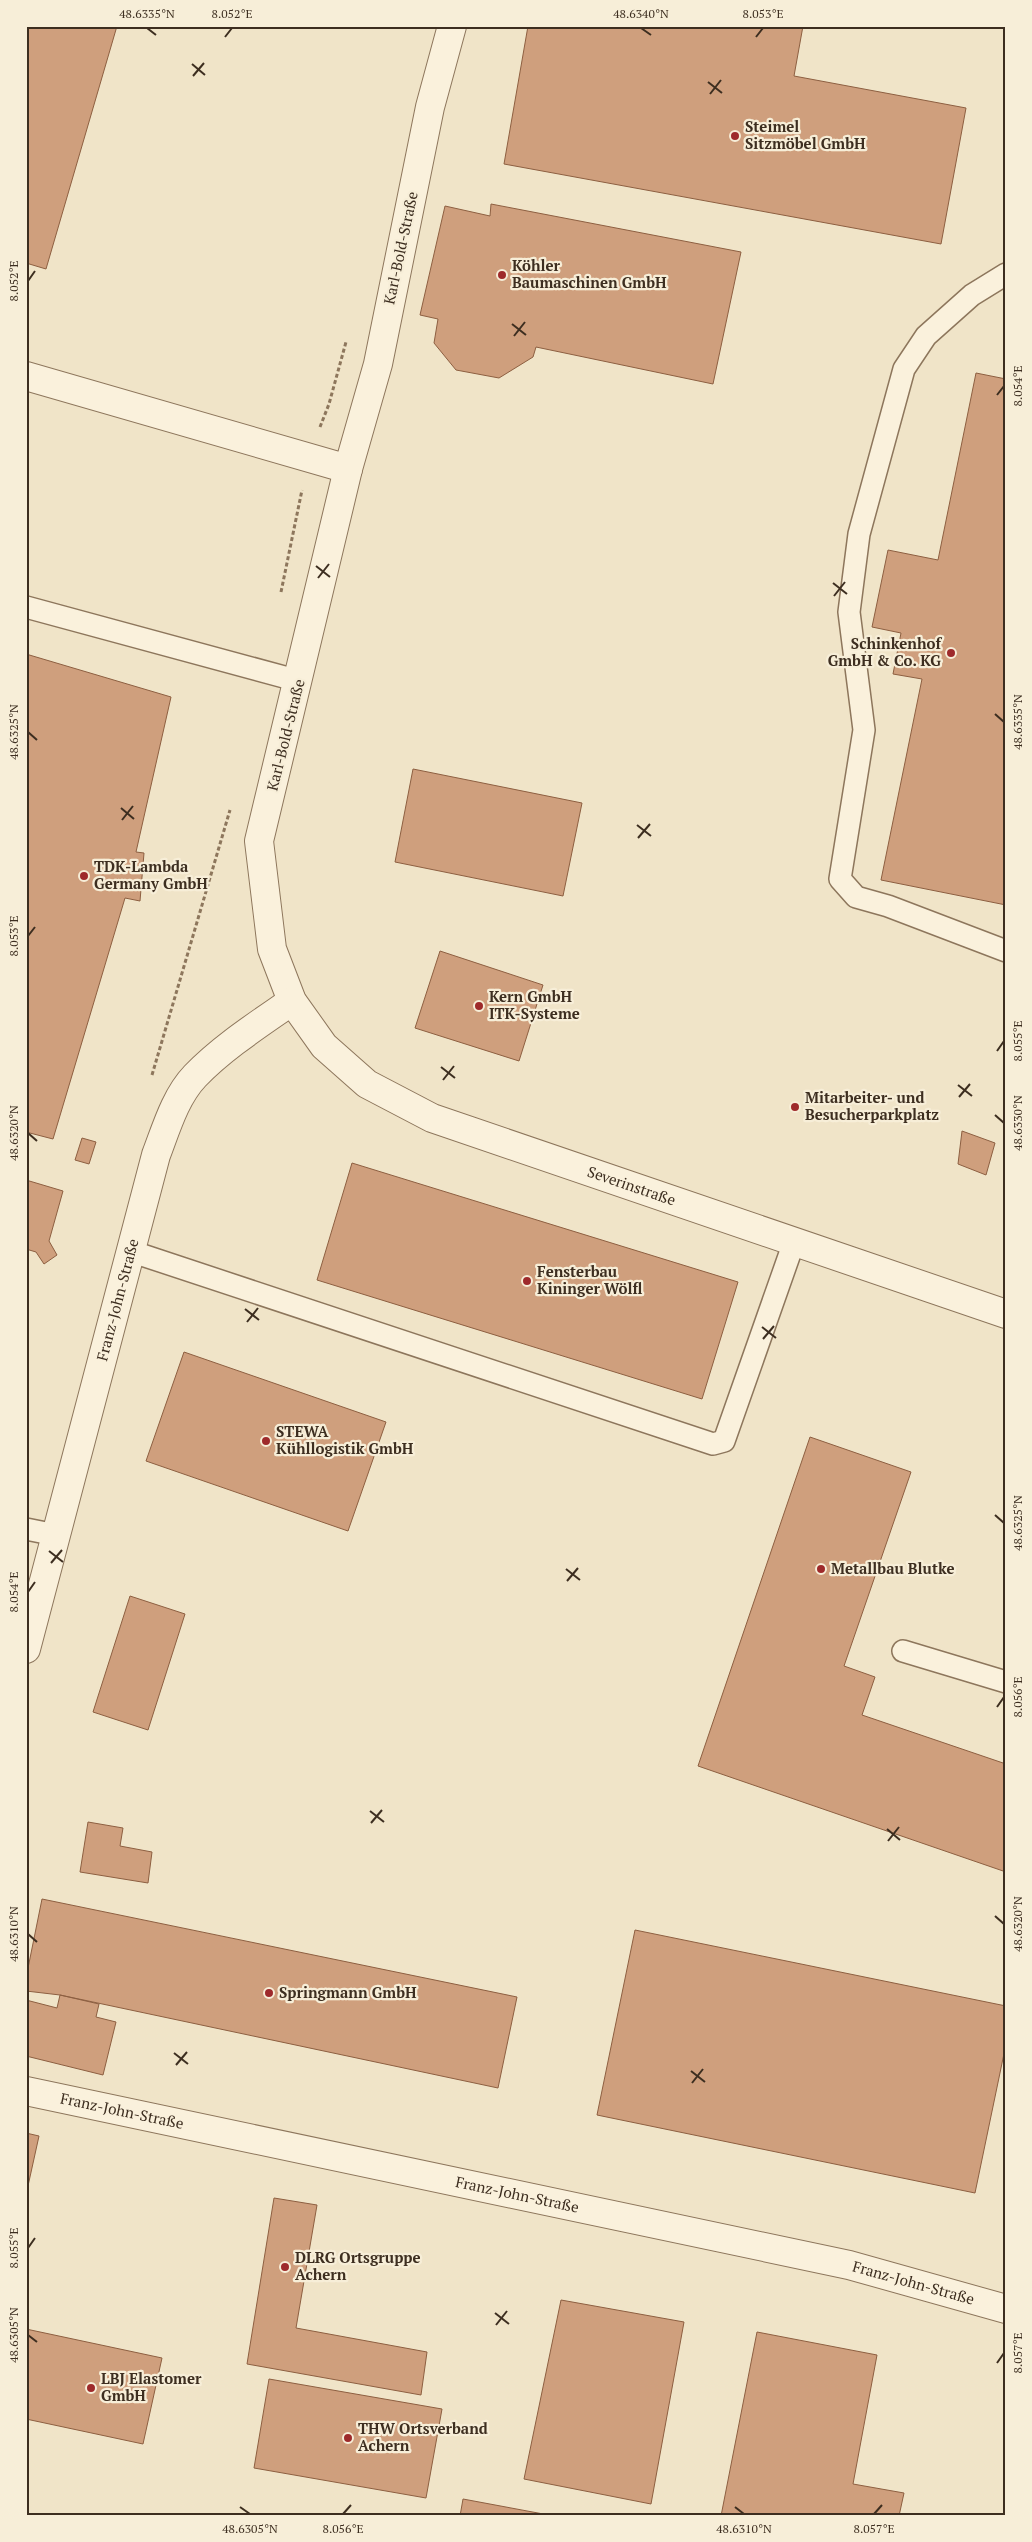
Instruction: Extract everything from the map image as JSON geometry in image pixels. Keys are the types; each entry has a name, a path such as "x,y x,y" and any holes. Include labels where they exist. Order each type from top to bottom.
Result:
{"street":[{"name":"Karl-Bold-Straße","path":"292,1001 272,949 260,841 348,469 378,364 430,107 452,26"},
{"path":"26,376 348,469"},
{"name":"Severinstraße","path":"292,1001 324,1046 367,1084 432,1118 794,1242 1005,1310"},
{"name":"Franz-John-Straße","path":"26,1649 156,1155 172,1113 194,1077 248,1031 292,1001"},
{"name":"Franz-John-Straße","path":"26,2091 849,2265 1006,2309"}],"lane":[{"path":"1006,274 972,295 926,336 904,369 859,534 849,612 864,730 840,879 856,897 888,906 1006,951"},
{"path":"26,607 299,681"},
{"path":"130,1251 713,1444 724,1441 794,1242"},
{"path":"26,1529 56,1535"},
{"path":"902,1651 1006,1682"}],"path":[{"path":"281,594 308,458 329,404 347,337"},
{"path":"150,1084 230,808"}],"building":[{"path":"26,26 117,26 46,269 26,263"},
{"name":"Steimel Sitzmöbel GmbH","path":"528,26 803,26 794,76 966,108 941,244 504,164"},
{"path":"491,204 741,252 713,384 536,347 533,357 499,378 456,370 434,343 438,319 420,315 445,206 490,216"},
{"name":"Schinkenhof GmbH & Co. KG","path":"976,373 1006,379 1006,905 881,880 922,679 893,674 901,633 872,627 888,550 938,560"},
{"name":"TDK-Lambda Germany GmbH","path":"26,654 171,697 136,852 144,853 140,901 125,898 53,1139 26,1132"},
{"path":"413,769 582,803 563,896 395,862"},
{"name":"Kern GmbH ITK-Systeme","path":"440,951 543,985 519,1061 415,1028"},
{"path":"962,1131 995,1143 986,1175 958,1164"},
{"path":"82,1138 96,1142 89,1164 75,1160"},
{"name":"Fensterbau Kininger Wölfl","path":"352,1163 738,1282 702,1399 317,1280"},
{"path":"26,1180 63,1191 49,1241 57,1255 44,1264 36,1252 26,1249"},
{"name":"STEWA Kühllogistik GmbH","path":"184,1352 386,1422 348,1531 146,1461"},
{"name":"Metallbau Blutke","path":"810,1437 911,1472 844,1666 875,1677 862,1715 1006,1764 1006,1872 698,1766"},
{"path":"130,1596 185,1614 148,1730 93,1712"},
{"path":"88,1822 123,1828 120,1846 152,1852 148,1883 80,1872"},
{"name":"Springmann GmbH","path":"42,1899 517,1997 498,2088 60,1995 26,1991 26,1978"},
{"path":"635,1930 1006,2006 1006,2044 975,2193 597,2115"},
{"path":"60,1995 99,2004 96,2017 116,2022 103,2075 26,2056 26,2000 57,2008"},
{"path":"26,2133 39,2136 26,2195"},
{"name":"DLRG Ortsgruppe Achern","path":"274,2198 317,2205 296,2328 427,2352 421,2395 247,2364"},
{"path":"561,2300 684,2322 651,2504 524,2479"},
{"name":"LBJ Elastomer GmbH","path":"26,2329 162,2358 143,2444 26,2419"},
{"path":"757,2332 877,2355 853,2484 904,2493 899,2516 721,2516"},
{"name":"THW Ortsverband Achern","path":"269,2379 442,2409 426,2498 254,2468"},
{"path":"463,2499 554,2516 460,2516"}],"place":[{"name":"Steimel Sitzmöbel GmbH","path":"735,136"},
{"name":"Köhler Baumaschinen GmbH","path":"502,275"},
{"name":"Schinkenhof GmbH & Co. KG","path":"951,653"},
{"name":"TDK-Lambda Germany GmbH","path":"84,876"},
{"name":"Kern GmbH ITK-Systeme","path":"479,1006"},
{"name":"Mitarbeiter- und Besucherparkplatz","path":"795,1107"},
{"name":"Fensterbau Kininger Wölfl","path":"527,1281"},
{"name":"STEWA Kühllogistik GmbH","path":"266,1441"},
{"name":"Metallbau Blutke","path":"821,1569"},
{"name":"Springmann GmbH","path":"269,1993"},
{"name":"DLRG Ortsgruppe Achern","path":"285,2267"},
{"name":"LBJ Elastomer GmbH","path":"91,2388"},
{"name":"THW Ortsverband Achern","path":"348,2438"}]}
